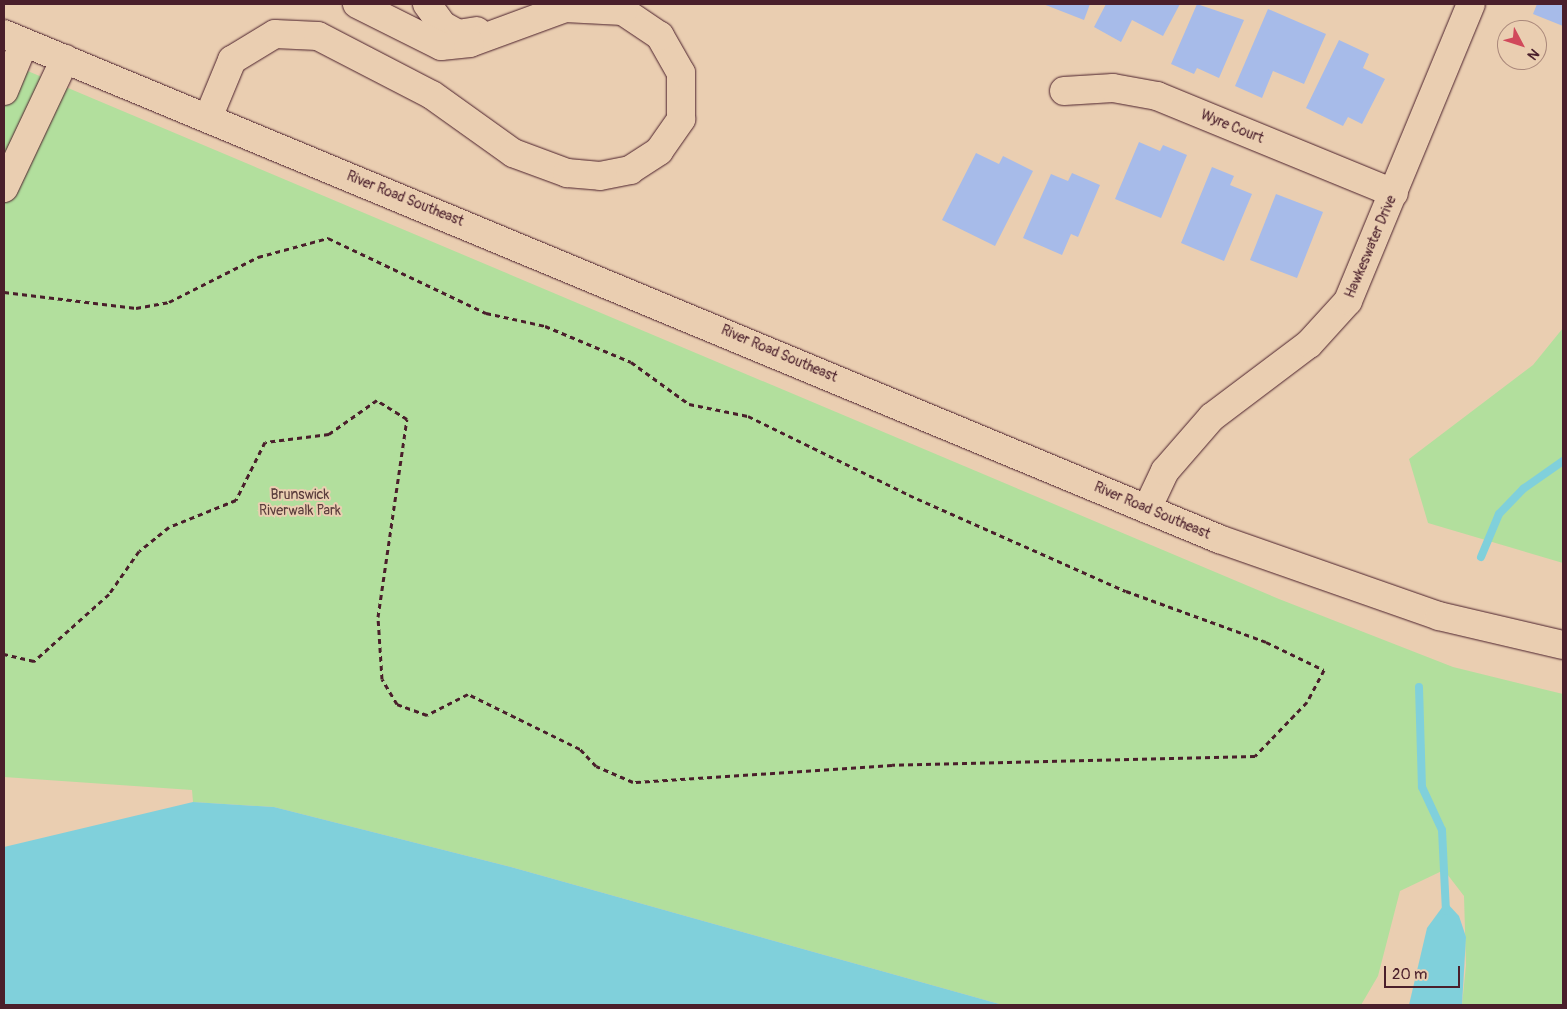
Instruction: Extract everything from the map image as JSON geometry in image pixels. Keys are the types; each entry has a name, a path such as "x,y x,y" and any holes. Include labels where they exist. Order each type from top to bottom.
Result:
{"main road":[{"path":"357,4 441,46 470,43 565,8"},
{"path":"208,118 232,60 276,34 318,36 432,95 513,153 567,173 600,176 630,170 659,151 681,119 681,73 660,36 622,11 565,8 517,16 458,34 442,25 427,4"},
{"name":"Hawkeswater Drive","path":"1147,509 1165,471 1212,417 1333,322 1348,301 1471,4"},
{"path":"4,91 14,38"},
{"name":"River Road Southeast","path":"14,38 1219,540 1439,616 1563,645"},
{"path":"4,188 65,59"},
{"name":"Wyre Court","path":"1064,91 1113,88 1157,96 1394,193"}],"path":[{"path":"4,292 136,308 169,302 258,257 328,238 486,313 545,326 631,362 689,404 748,416 908,495 1126,591 1266,642 1324,670 1307,702 1255,756 892,764 633,782 596,766 580,749 468,694 427,714 397,704 382,679 378,617 407,419 377,400 329,434 265,442 236,500 169,527 140,551 109,594 34,661 4,654"}],"green space":[{"name":"Brunswick Riverwalk Park","path":"4,61 1279,599 1453,667 1563,694 1563,1005 1462,1005 1466,965 1464,896 1444,870 1400,891 1378,976 1361,1005 1003,1005 511,867 274,807 193,802 192,790 4,777"},
{"path":"1563,328 1563,563 1428,523 1409,459 1533,365"}],"water":[{"path":"193,802 274,807 511,867 1003,1005 4,1005 4,847"},
{"path":"1446,902 1459,916 1466,937 1462,1005 1409,1005 1427,928"}],"building":[{"path":"1043,4 1090,4 1084,20"},
{"path":"1106,4 1180,4 1163,36 1132,20 1121,42 1094,27"},
{"path":"1197,4 1244,20 1219,78 1197,68 1194,74 1171,64"},
{"path":"1537,4 1563,4 1563,26 1533,14"},
{"path":"1268,9 1326,34 1304,84 1273,71 1262,98 1235,86"},
{"path":"1339,40 1369,54 1363,68 1385,79 1362,124 1348,117 1343,126 1306,108"},
{"path":"1139,142 1160,151 1163,145 1187,155 1161,218 1115,199"},
{"path":"976,153 999,164 1003,156 1033,171 995,246 942,220"},
{"path":"1212,167 1234,176 1230,185 1252,194 1224,261 1181,243"},
{"path":"1072,173 1100,185 1078,237 1071,234 1062,255 1023,238 1051,174 1068,181"},
{"path":"1276,194 1323,212 1297,278 1250,260"}],"waterway":[{"path":"1481,557 1499,514 1523,489 1563,461"},
{"path":"1419,687 1422,787 1442,830 1446,911"}]}
